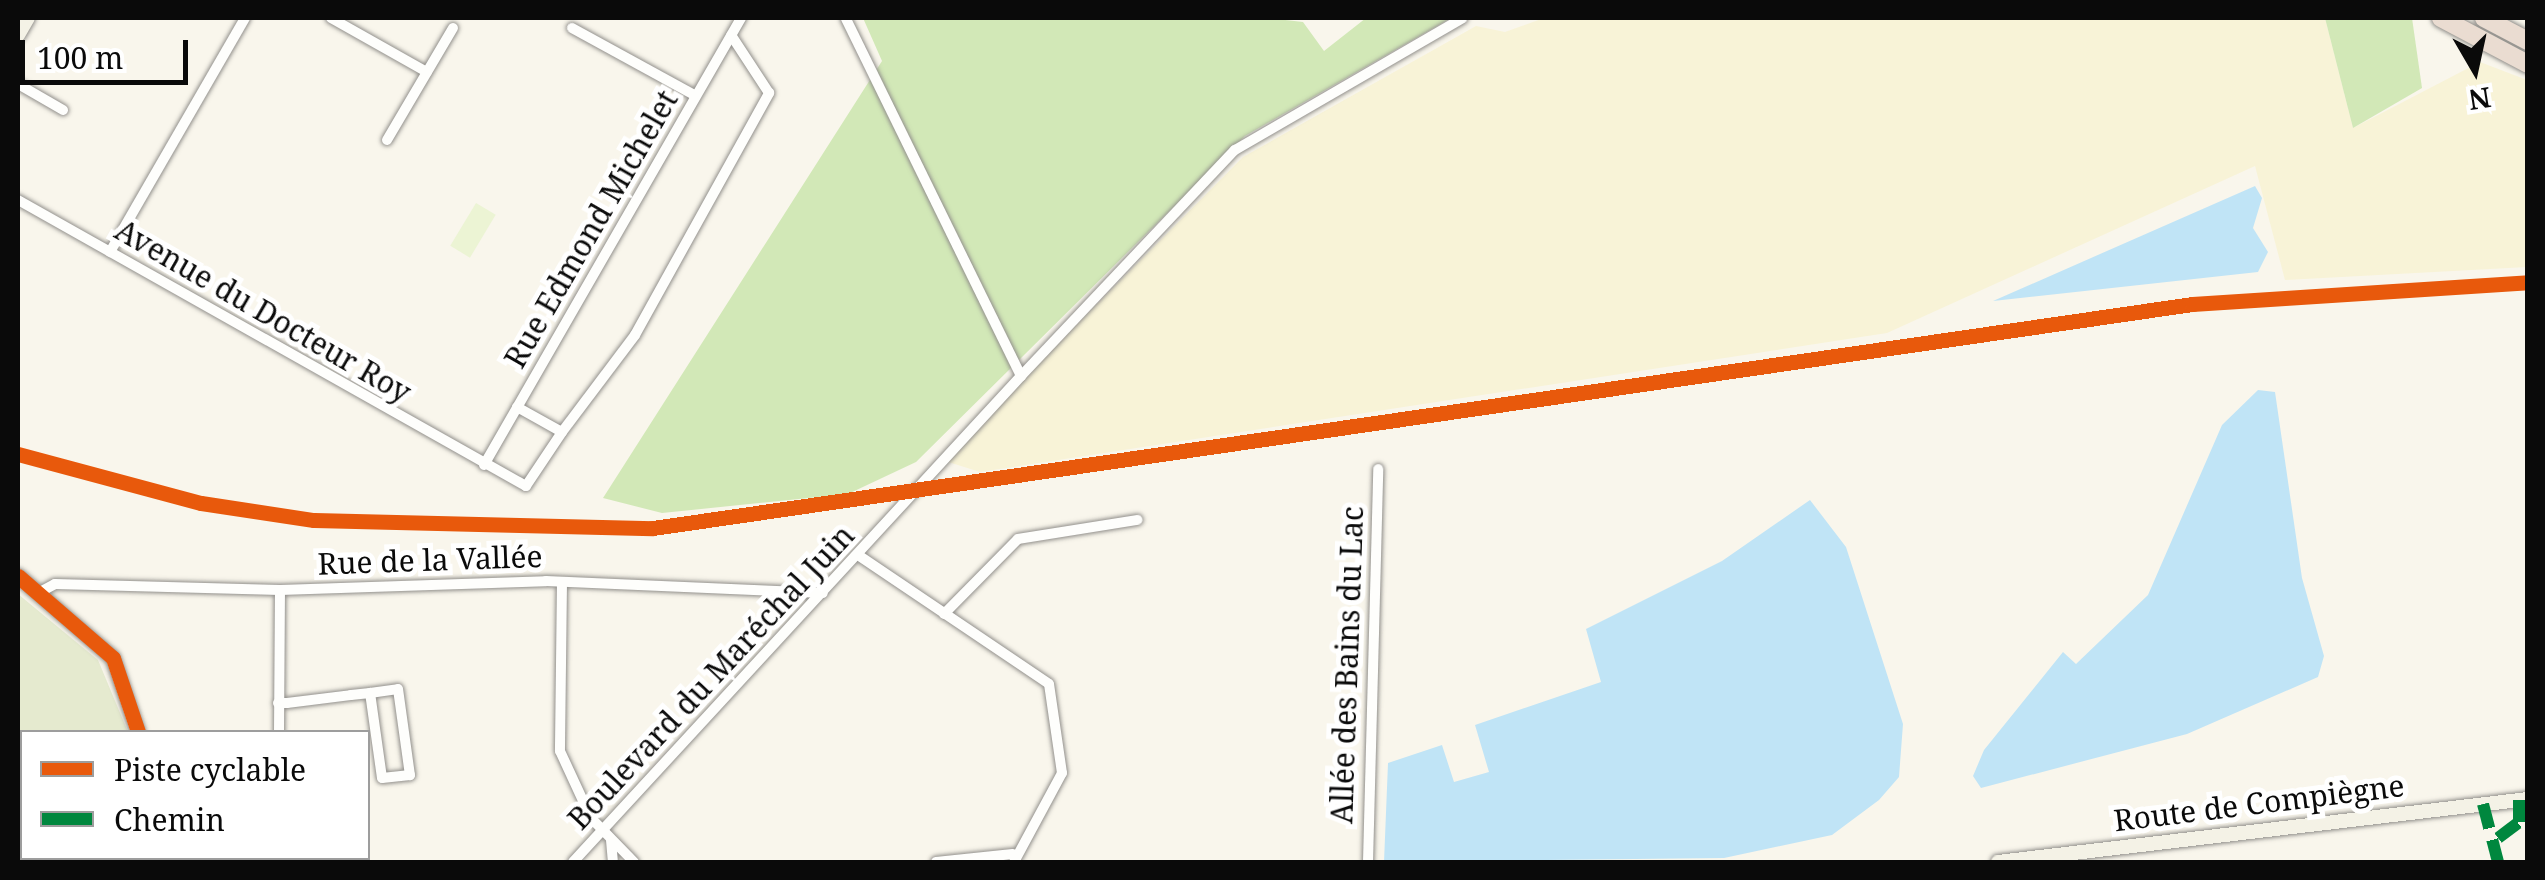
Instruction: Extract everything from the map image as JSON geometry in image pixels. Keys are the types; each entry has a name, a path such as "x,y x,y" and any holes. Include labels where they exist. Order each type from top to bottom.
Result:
{"highway":[{"path":"2441,18 2528,64"},
{"path":"2484,18 2528,41"}],"main road":[{"path":"18,35 28,18"},
{"path":"18,576 114,658 137,730"},
{"name":"Route de Compiègne","path":"1998,862 2528,798"}],"street":[{"path":"110,252 244,18"},
{"path":"331,18 427,72"},
{"name":"Rue Edmond Michelet","path":"484,465 741,18"},
{"path":"846,18 1020,376"},
{"name":"Boulevard du Maréchal Juin","path":"573,862 606,836 1020,376 1235,150 1464,18"},
{"path":"387,140 453,28"},
{"path":"572,28 696,96"},
{"path":"518,407 562,432 635,336 770,93 731,35"},
{"path":"18,84 63,110"},
{"name":"Avenue du Docteur Roy","path":"18,200 526,486 562,432"},
{"name":"Allée des Bains du Lac","path":"1368,862 1378,468"},
{"path":"944,614 1018,539 1137,520"},
{"path":"858,556 1049,684 1062,772 1014,858 936,862"},
{"path":"562,582 555,726 568,778 606,836 634,862"},
{"name":"Rue de la Vallée","path":"40,592 55,584 280,590 562,582 823,593"},
{"path":"279,730 280,590"},
{"path":"278,704 370,692 398,689 410,774 382,778 370,692"},
{"path":"606,836 613,862"}],"shaded area":[{"path":"1544,18 2325,18 2353,128 2480,62 2527,80 2527,267 2285,280 2255,166 1887,333 980,472 942,460 1243,157 1476,26 1505,32"}],"green space":[{"path":"863,18 1268,18 1303,22 1324,51 1366,18 1451,18 1245,136 916,462 848,494 662,513 603,498 882,61"},
{"path":"2325,18 2412,18 2422,88 2353,128"},
{"path":"476,203 496,215 470,258 450,246"},
{"path":"18,594 98,660 127,730 20,730 20,860 150,862 18,862"}],"water":[{"path":"2255,186 2262,198 2253,228 2268,252 2258,272 1993,301"},
{"path":"2258,390 2275,392 2302,578 2324,656 2318,677 2187,734 1981,788 1973,776 1984,750 2063,652 2076,664 2148,595 2222,425"},
{"path":"1810,500 1846,547 1903,724 1899,777 1879,800 1832,835 1724,858 1384,862 1388,763 1442,745 1454,782 1489,772 1475,725 1601,682 1586,629 1722,561"}],"marked path":[{"path":"2498,838 2519,822 2519,800"},
{"path":"2483,804 2498,862"}],"cycle path":[{"path":"18,454 201,503 314,520 653,528 2192,304 2528,282"},
{"path":"18,576 113,658 137,730"}]}
